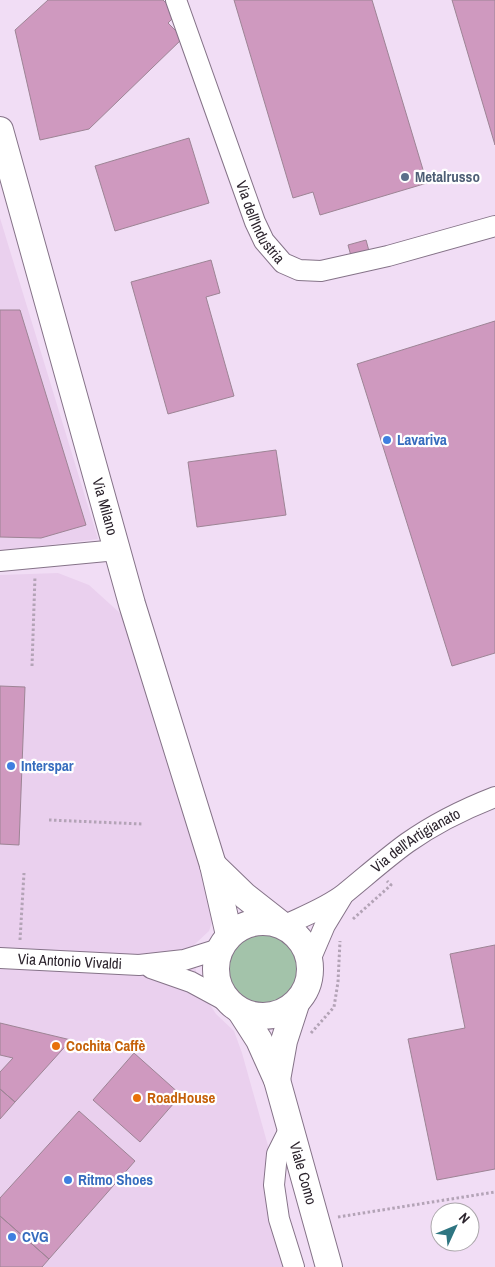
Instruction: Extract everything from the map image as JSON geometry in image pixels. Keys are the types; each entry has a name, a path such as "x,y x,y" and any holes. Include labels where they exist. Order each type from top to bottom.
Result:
{"main road":[{"name":"Via Milano","path":"1,138 135,613 213,865 224,942"},
{"path":"213,865 250,900 295,934 305,946 310,960 310,976 306,991 296,1004 284,1041 277,1080"},
{"path":"283,926 264,922 245,925 224,942 215,968 218,986 234,1007 260,1017 280,1014 296,1004"},
{"name":"Viale Como","path":"234,1007 259,1040 277,1080 329,1267"}],"street":[{"name":"Via dell'Industria","path":"176,0 256,222 264,241 283,263 299,270 321,271 388,256 495,226"},
{"path":"0,561 117,550"},
{"name":"Via dell'Artigianato","path":"283,926 316,911 343,895 394,853 428,829 495,797"},
{"name":"Via dell'Artigianato","path":"310,960 325,925 343,895"},
{"path":"139,965 184,960 224,942"},
{"name":"Via Antonio Vivaldi","path":"9,959 139,965"},
{"path":"139,965 191,982 234,1007"},
{"path":"290,1128 278,1154 274,1185 279,1219 294,1267"}],"path":[{"path":"32,666 36,558"},
{"path":"49,820 142,824"},
{"path":"9,959 24,873"},
{"path":"350,922 391,886 383,877"},
{"path":"308,1035 334,1007 341,939"},
{"path":"328,1218 495,1192"}],"shaded area":[{"path":"0,218 98,539 0,551"},
{"path":"58,573 89,585 121,614 216,910 209,931 194,945 197,985 216,1014 234,1031 242,1053 302,1267 0,1267 0,575"}],"green space":[{"path":"263,930 278,933 295,947 299,954 302,969 299,984 285,1001 278,1005 263,1008 248,1005 231,991 227,984 224,969 227,954 241,937 248,933"}],"building":[{"path":"48,0 163,0 177,14 168,23 183,38 89,129 40,140 15,30"},
{"path":"234,0 372,0 427,183 320,215 313,192 293,198"},
{"path":"452,0 495,0 495,145"},
{"path":"189,138 209,203 115,231 95,166"},
{"path":"366,240 369,251 351,256 348,245"},
{"path":"211,260 220,293 206,297 234,396 168,414 131,282"},
{"path":"0,310 20,310 86,525 41,538 0,537"},
{"path":"495,321 495,653 452,666 357,364"},
{"path":"276,450 286,515 197,527 188,462"},
{"name":"Interspar","path":"0,686 25,687 19,845 0,844"},
{"path":"495,945 495,1169 437,1180 408,1039 465,1028 450,954"},
{"path":"0,1023 71,1040 15,1102 0,1089 0,1072 13,1058 0,1055"},
{"name":"RoadHouse","path":"134,1053 181,1095 140,1142 93,1100"},
{"path":"0,1089 15,1102 0,1119"},
{"name":"Ritmo Shoes","path":"79,1111 135,1161 49,1259 0,1216 0,1198"},
{"name":"CVG","path":"0,1216 49,1259 42,1267 0,1267"}],"place":[{"name":"Metalrusso","path":"405,177"},
{"name":"Lavariva","path":"387,440"},
{"name":"Interspar","path":"11,766"},
{"name":"Cochita Caffè","path":"56,1046"},
{"name":"RoadHouse","path":"137,1098"},
{"name":"Ritmo Shoes","path":"68,1180"},
{"name":"CVG","path":"12,1237"}]}
